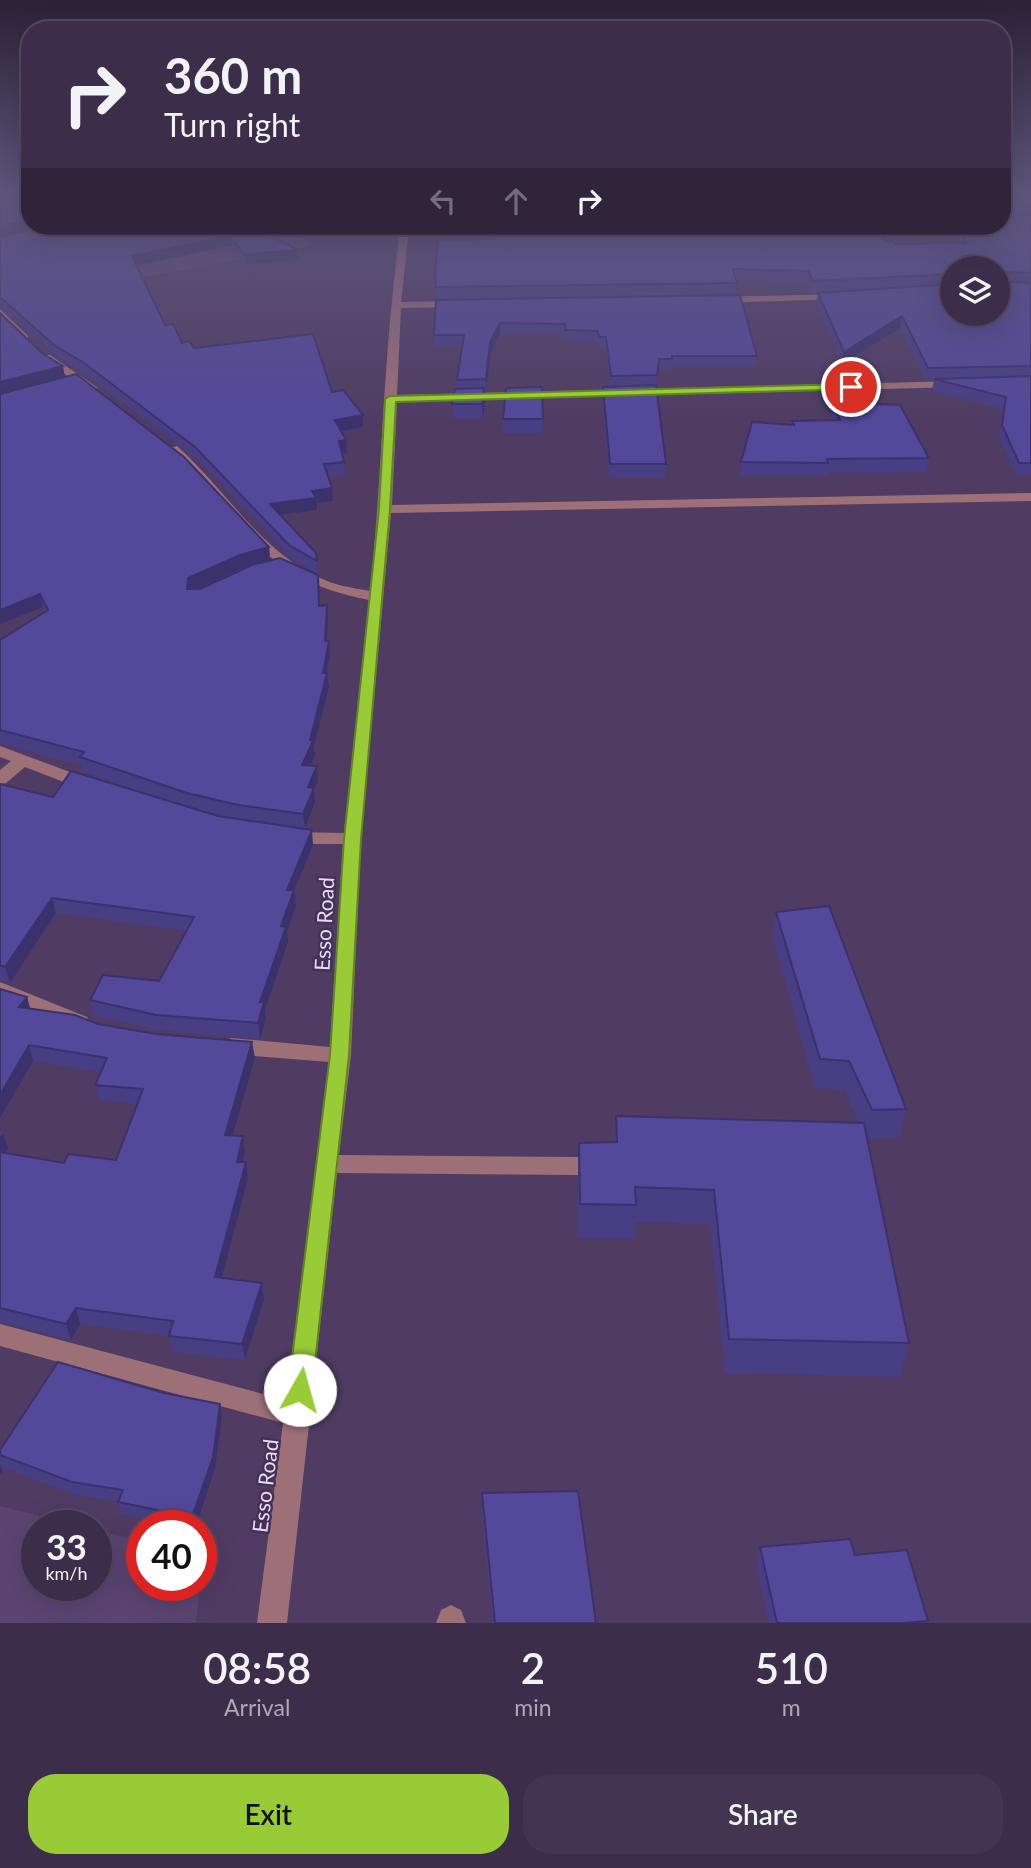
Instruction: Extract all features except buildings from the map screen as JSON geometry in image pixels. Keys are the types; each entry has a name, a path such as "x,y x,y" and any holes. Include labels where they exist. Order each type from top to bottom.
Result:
{"street":[{"name":"Esso Road","path":"272,1623 340,1055 352,839 377,597 400,269"},
{"path":"709,300 858,296"},
{"path":"396,305 464,304"},
{"path":"0,312 74,380 102,396"},
{"path":"390,399 975,384"},
{"path":"162,441 191,464 278,565 313,580 377,597"},
{"path":"384,509 1031,497"},
{"path":"0,751 109,792"},
{"path":"0,779 24,759"},
{"path":"272,836 307,841 352,839"},
{"path":"0,989 102,1030"},
{"path":"215,1045 340,1055"},
{"path":"327,1164 579,1166"},
{"path":"0,1335 297,1415"}],"shaded area":[{"path":"125,269 189,269 139,278"},
{"path":"0,1506 21,1511 21,1601 112,1601 112,1534 126,1538 126,1601 198,1601 196,1623 0,1623"}],"route":[{"path":"300,1390 340,1055 352,839 377,597 390,399 851,387"}]}
